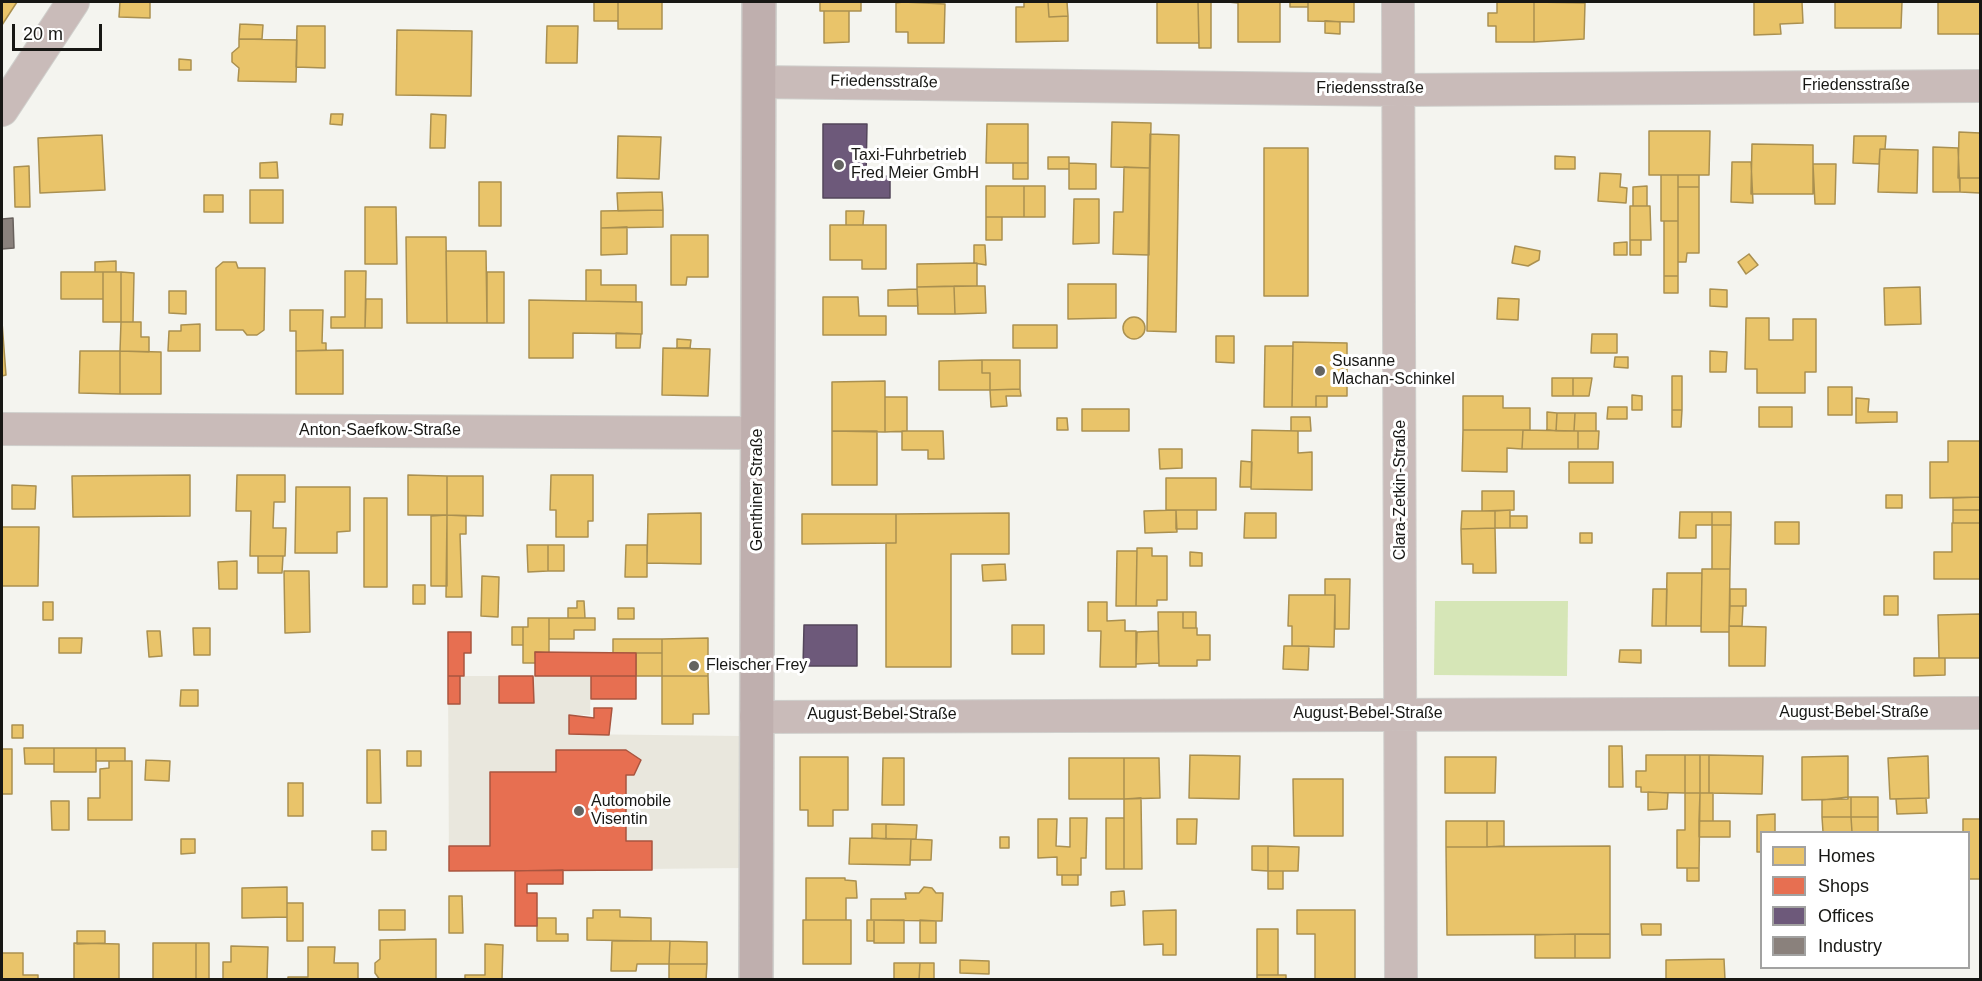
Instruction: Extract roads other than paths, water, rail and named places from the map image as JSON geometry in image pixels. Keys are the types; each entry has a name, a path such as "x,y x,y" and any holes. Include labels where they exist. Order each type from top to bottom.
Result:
{"main road":[{"name":"Genthiner Straße","path":"756,980 759,2"}],"street":[{"path":"2,110 73,2"},
{"name":"Clara-Zetkin-Straße","path":"1398,2 1401,980"},
{"name":"Friedensstraße","path":"759,82 1399,90 1980,86"},
{"name":"Anton-Saefkow-Straße","path":"2,429 758,433"},
{"name":"August-Bebel-Straße","path":"756,717 1980,713"}],"place":[{"name":"Taxi-Fuhrbetrieb Fred Meier GmbH","path":"839,165"},
{"name":"Susanne Machan-Schinkel","path":"1320,371"},
{"name":"Fleischer Frey","path":"694,666"},
{"name":"Automobile Visentin","path":"579,811"}]}
